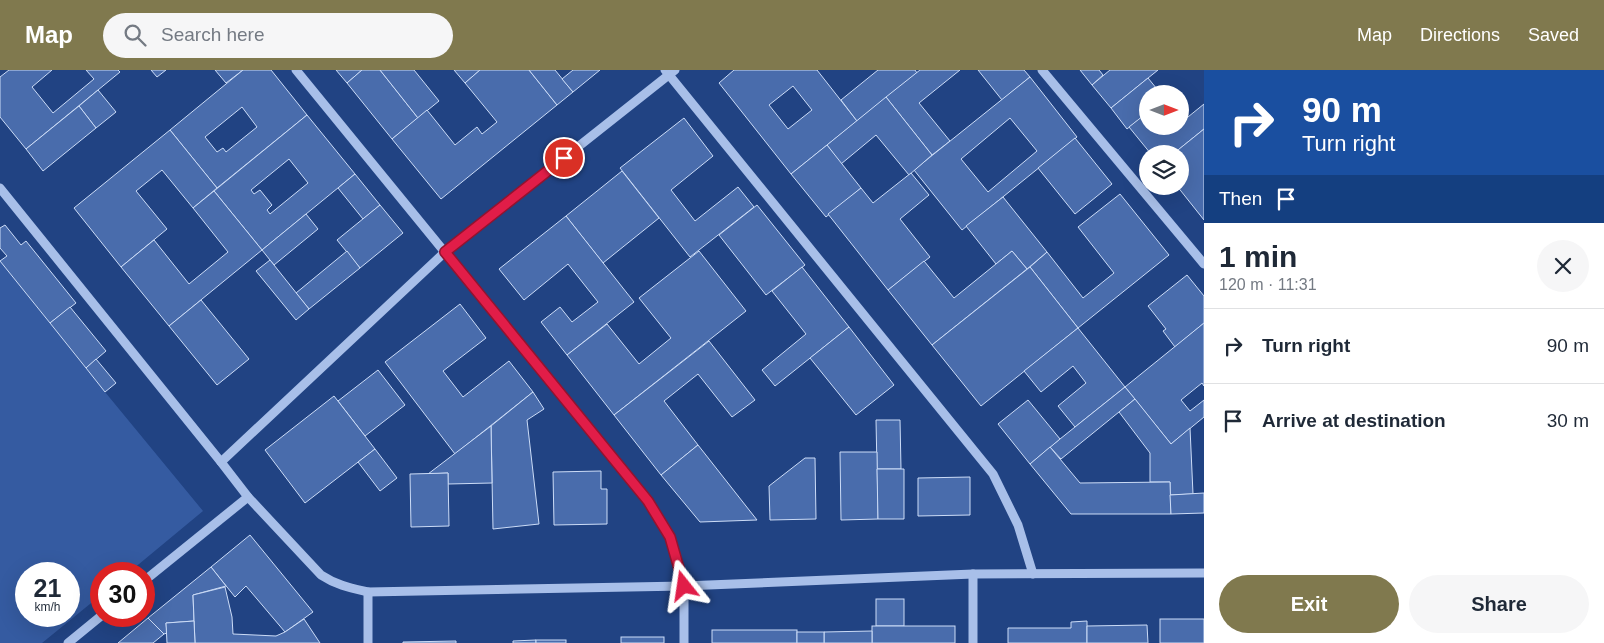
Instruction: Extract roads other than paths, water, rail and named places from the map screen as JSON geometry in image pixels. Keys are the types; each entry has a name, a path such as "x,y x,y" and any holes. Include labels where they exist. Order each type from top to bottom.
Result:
{"street":[{"path":"296,70 648,501 670,537 684,586 684,643"},
{"path":"1042,70 1204,264"},
{"path":"221,462 445,252 669,72 993,474 1018,525 1033,574"},
{"path":"0,188 248,497 321,575 332,582 368,592 684,586 973,574 1204,573"},
{"path":"155,572 248,497"},
{"path":"973,574 973,643"},
{"path":"368,592 368,643"},
{"path":"68,643 90,625"}]}
